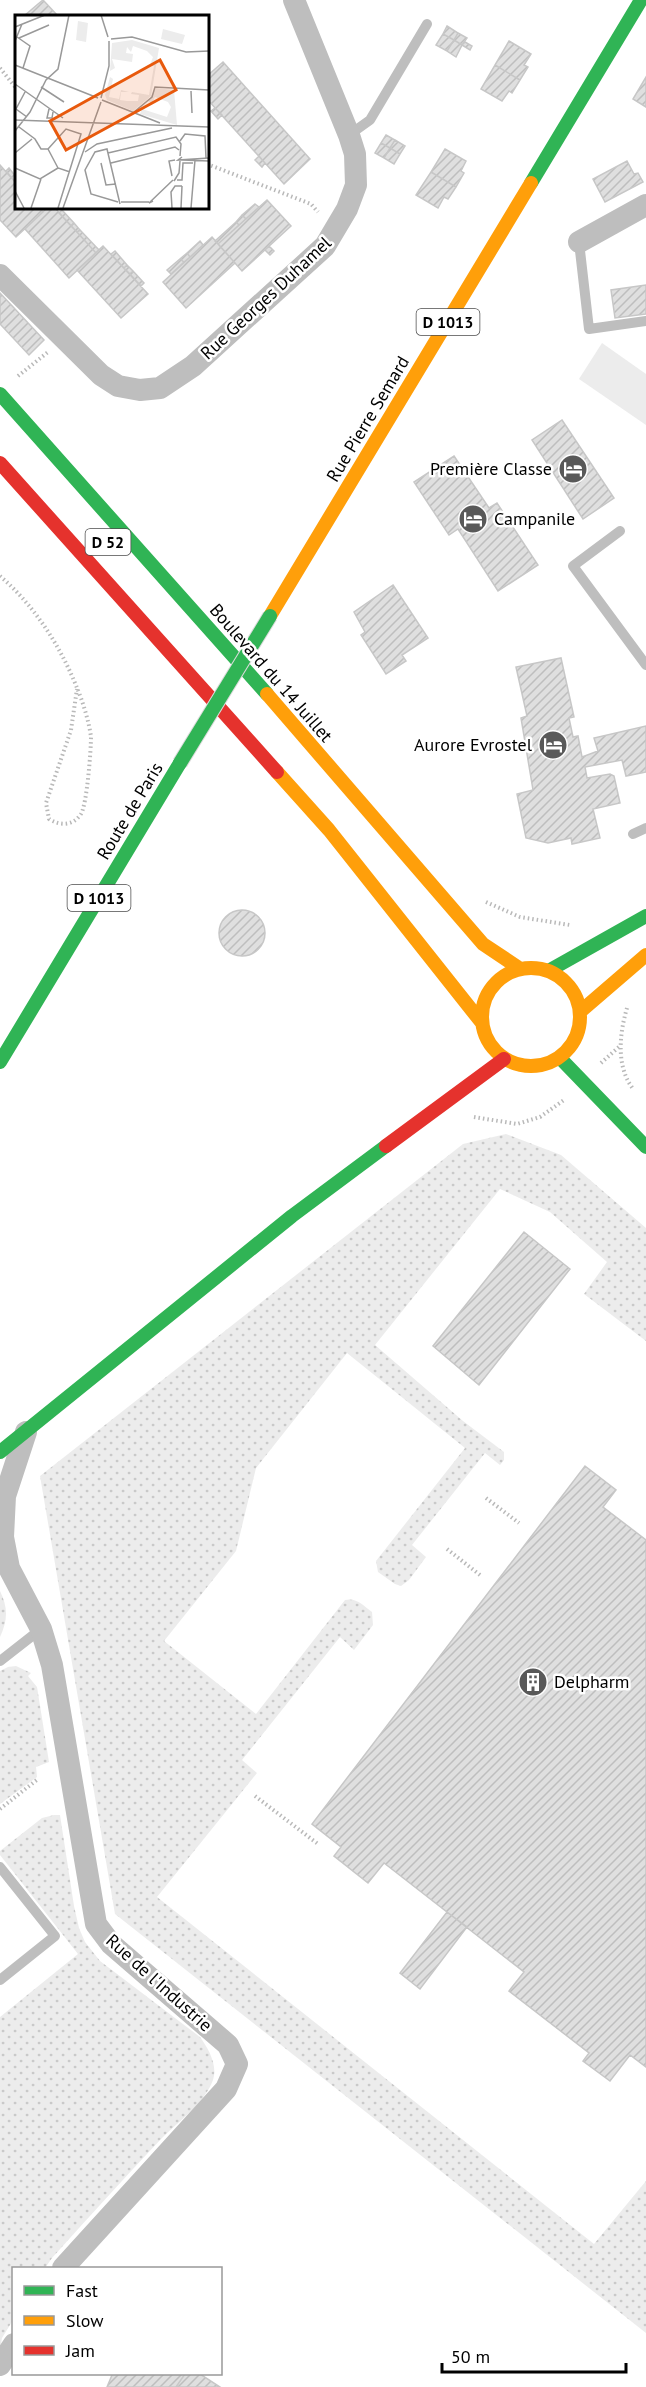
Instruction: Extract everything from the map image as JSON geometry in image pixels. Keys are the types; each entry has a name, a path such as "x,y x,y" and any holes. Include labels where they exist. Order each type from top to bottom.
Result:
{"main road":[{"name":"Rue Pierre Semard","path":"180,763 641,0"},
{"name":"Boulevard du 14 Juillet","path":"0,394 216,636 483,944 519,968"},
{"path":"0,463 329,831 482,1023"},
{"path":"176,613 216,636"},
{"name":"Route de Paris","path":"0,1062 180,763"},
{"path":"550,970 646,916"},
{"path":"581,1011 646,955"},
{"path":"535,967 550,970 571,987 578,998 581,1011 577,1037 560,1058 547,1064 532,1066 504,1059 493,1049 486,1037 482,1023 482,1009 486,995 506,974 519,968 535,967"},
{"path":"560,1058 646,1147"},
{"path":"0,1452 292,1216 504,1059"}],"street":[{"name":"Rue Georges Duhamel","path":"0,276 101,375 118,386 140,390 160,388 193,366 325,246 335,232 356,185 355,154 294,0"},
{"path":"579,242 646,205"},
{"name":"Rue de l'Industrie","path":"26,1432 5,1496 3,1537 5,1566 41,1629 52,1665 96,1924 111,1944 228,2045 237,2064 226,2089 64,2267"},
{"path":"0,2365 12,2347"}],"lane":[{"path":"349,135 370,120 427,24"},
{"path":"579,242 589,329 646,321"},
{"path":"620,531 573,566 646,666"},
{"path":"633,834 646,828"},
{"path":"0,1661 41,1629"},
{"path":"0,1867 55,1936 0,1980"}],"path":[{"path":"0,68 15,87"},
{"path":"208,164 311,204 335,232"},
{"path":"11,382 35,361"},
{"path":"0,576 19,592 55,643 78,689 91,736 87,785 81,813 71,824 58,825 49,819 46,802 71,730 78,689"},
{"path":"628,1005 621,1045 623,1068 628,1082 635,1091"},
{"path":"486,1498 519,1523"},
{"path":"447,1549 480,1575"},
{"path":"0,1809 38,1779"},
{"path":"255,1796 318,1844"}],"shaded area":[{"path":"602,343 646,374 646,425 579,379"},
{"path":"506,1134 561,1155 646,1228 646,1341 584,1294 607,1262 550,1212 500,1189 375,1345 463,1421 504,1452 504,1460 500,1465 485,1453 412,1545 426,1557 409,1580 401,1586 378,1572 376,1561 465,1448 347,1353 256,1468 236,1551 164,1641 256,1714 345,1600 356,1601 372,1612 373,1625 354,1650 340,1637 242,1760 257,1773 157,1897 594,2244 646,2181 646,2333 115,1914 40,1476 463,1144"},
{"path":"0,1591 6,1614 0,1637"},
{"path":"16,1666 31,1673 28,1676 37,1687 49,1762 36,1767 37,1777 0,1804 0,1671"},
{"path":"60,1815 74,1906 85,1942 100,1961 200,2037 211,2057 214,2074 204,2097 133,2168 46,2267 12,2267 12,2322 2,2338 0,2349 0,2017 78,1954 0,1855 0,1851 42,1818"}],"building":[{"path":"43,0 57,15 25,15"},
{"path":"447,26 458,33 454,40 443,34"},
{"path":"458,33 467,38 462,45 454,40"},
{"path":"443,34 454,40 447,51 436,45"},
{"path":"454,40 462,45 456,57 447,51"},
{"path":"509,41 531,54 524,65 528,67 520,80 495,65"},
{"path":"465,42 472,46 470,50 462,45"},
{"path":"223,62 310,159 284,184 208,100 208,75"},
{"path":"495,65 520,80 512,93 509,91 502,101 481,89"},
{"path":"646,77 646,107 633,99"},
{"path":"215,108 222,115 218,119 211,111"},
{"path":"386,135 395,140 390,148 381,143"},
{"path":"395,140 405,146 400,154 390,148"},
{"path":"381,143 390,148 384,158 375,153"},
{"path":"390,148 400,154 394,164 384,158"},
{"path":"445,149 466,161 461,171 464,173 456,187 431,172"},
{"path":"259,156 265,163 262,167 255,160"},
{"path":"627,161 634,174 638,173 643,182 605,202 593,179"},
{"path":"0,165 15,182 15,208 40,208 43,212 16,237 0,220"},
{"path":"9,168 15,176 15,182 6,171"},
{"path":"431,172 456,187 448,199 444,197 438,208 416,195"},
{"path":"267,200 291,226 242,271 218,244"},
{"path":"255,204 259,207 246,219 242,215"},
{"path":"47,208 55,208 96,253 69,278 25,229"},
{"path":"62,210 74,223 71,226 59,213"},
{"path":"242,215 246,219 239,225 236,222"},
{"path":"236,222 239,225 218,244 215,241"},
{"path":"74,223 80,230 77,232 71,226"},
{"path":"80,230 99,250 96,253 77,232"},
{"path":"212,237 235,263 186,308 163,282"},
{"path":"200,241 203,245 190,257 187,253"},
{"path":"103,246 148,294 121,318 77,270"},
{"path":"269,246 274,251 270,255 265,250"},
{"path":"115,251 127,265 124,268 111,254"},
{"path":"187,253 190,257 184,262 180,259"},
{"path":"180,259 184,262 171,274 167,270"},
{"path":"127,265 133,271 130,274 124,268"},
{"path":"133,271 144,283 141,286 130,274"},
{"path":"646,285 646,314 615,318 611,290"},
{"path":"0,293 44,340 29,355 0,324"},
{"name":"Première Classe","path":"562,420 614,498 583,519 532,440"},
{"name":"Campanile","path":"454,456 489,508 497,503 538,565 498,591 458,529 449,535 414,482"},
{"path":"393,585 428,638 402,655 406,661 386,674 361,635 365,632 354,612"},
{"name":"Aurore Evrostel","path":"561,658 574,717 569,718 573,737 578,736 582,757 598,751 594,738 646,726 646,772 626,776 622,760 585,767 587,778 610,774 614,776 620,803 593,809 600,838 572,844 571,838 548,843 526,838 517,794 533,790 521,718 527,716 516,667"},
{"path":"242,910 258,917 265,933 258,949 242,956 226,949 219,933 226,917"},
{"path":"524,1232 570,1269 479,1385 433,1346"},
{"name":"Delpharm","path":"585,1466 616,1490 603,1507 646,1540 646,2067 630,2055 610,2081 583,2061 589,2053 509,1991 524,1972 384,1863 368,1883 334,1856 341,1847 312,1824"},
{"path":"447,1912 467,1927 420,1989 400,1973"},
{"path":"112,2375 184,2375 176,2387 107,2387"},
{"path":"184,2375 202,2375 220,2387 176,2387"}],"traffic: fast":[{"path":"531,183 641,0"},
{"path":"0,394 267,694"},
{"path":"180,763 270,616"},
{"path":"0,1062 180,763"},
{"path":"550,970 646,916"},
{"path":"560,1058 646,1147"},
{"path":"0,1452 292,1216 386,1146"}],"traffic: slow":[{"path":"270,616 531,183"},
{"path":"267,694 483,944 519,968"},
{"path":"277,772 329,830 482,1023"},
{"path":"581,1011 646,955"},
{"path":"521,968 541,968 566,982 577,998 580,1017 577,1036 566,1052 541,1066 521,1066 504,1058 490,1044 482,1027 482,1007 490,990 504,976 521,968"}],"traffic: jam":[{"path":"0,463 277,772"},
{"path":"386,1146 504,1059"}],"place":[{"name":"Première Classe","path":"573,469"},
{"name":"Campanile","path":"473,519"},
{"name":"Aurore Evrostel","path":"553,745"},
{"name":"Delpharm","path":"533,1682"}]}
